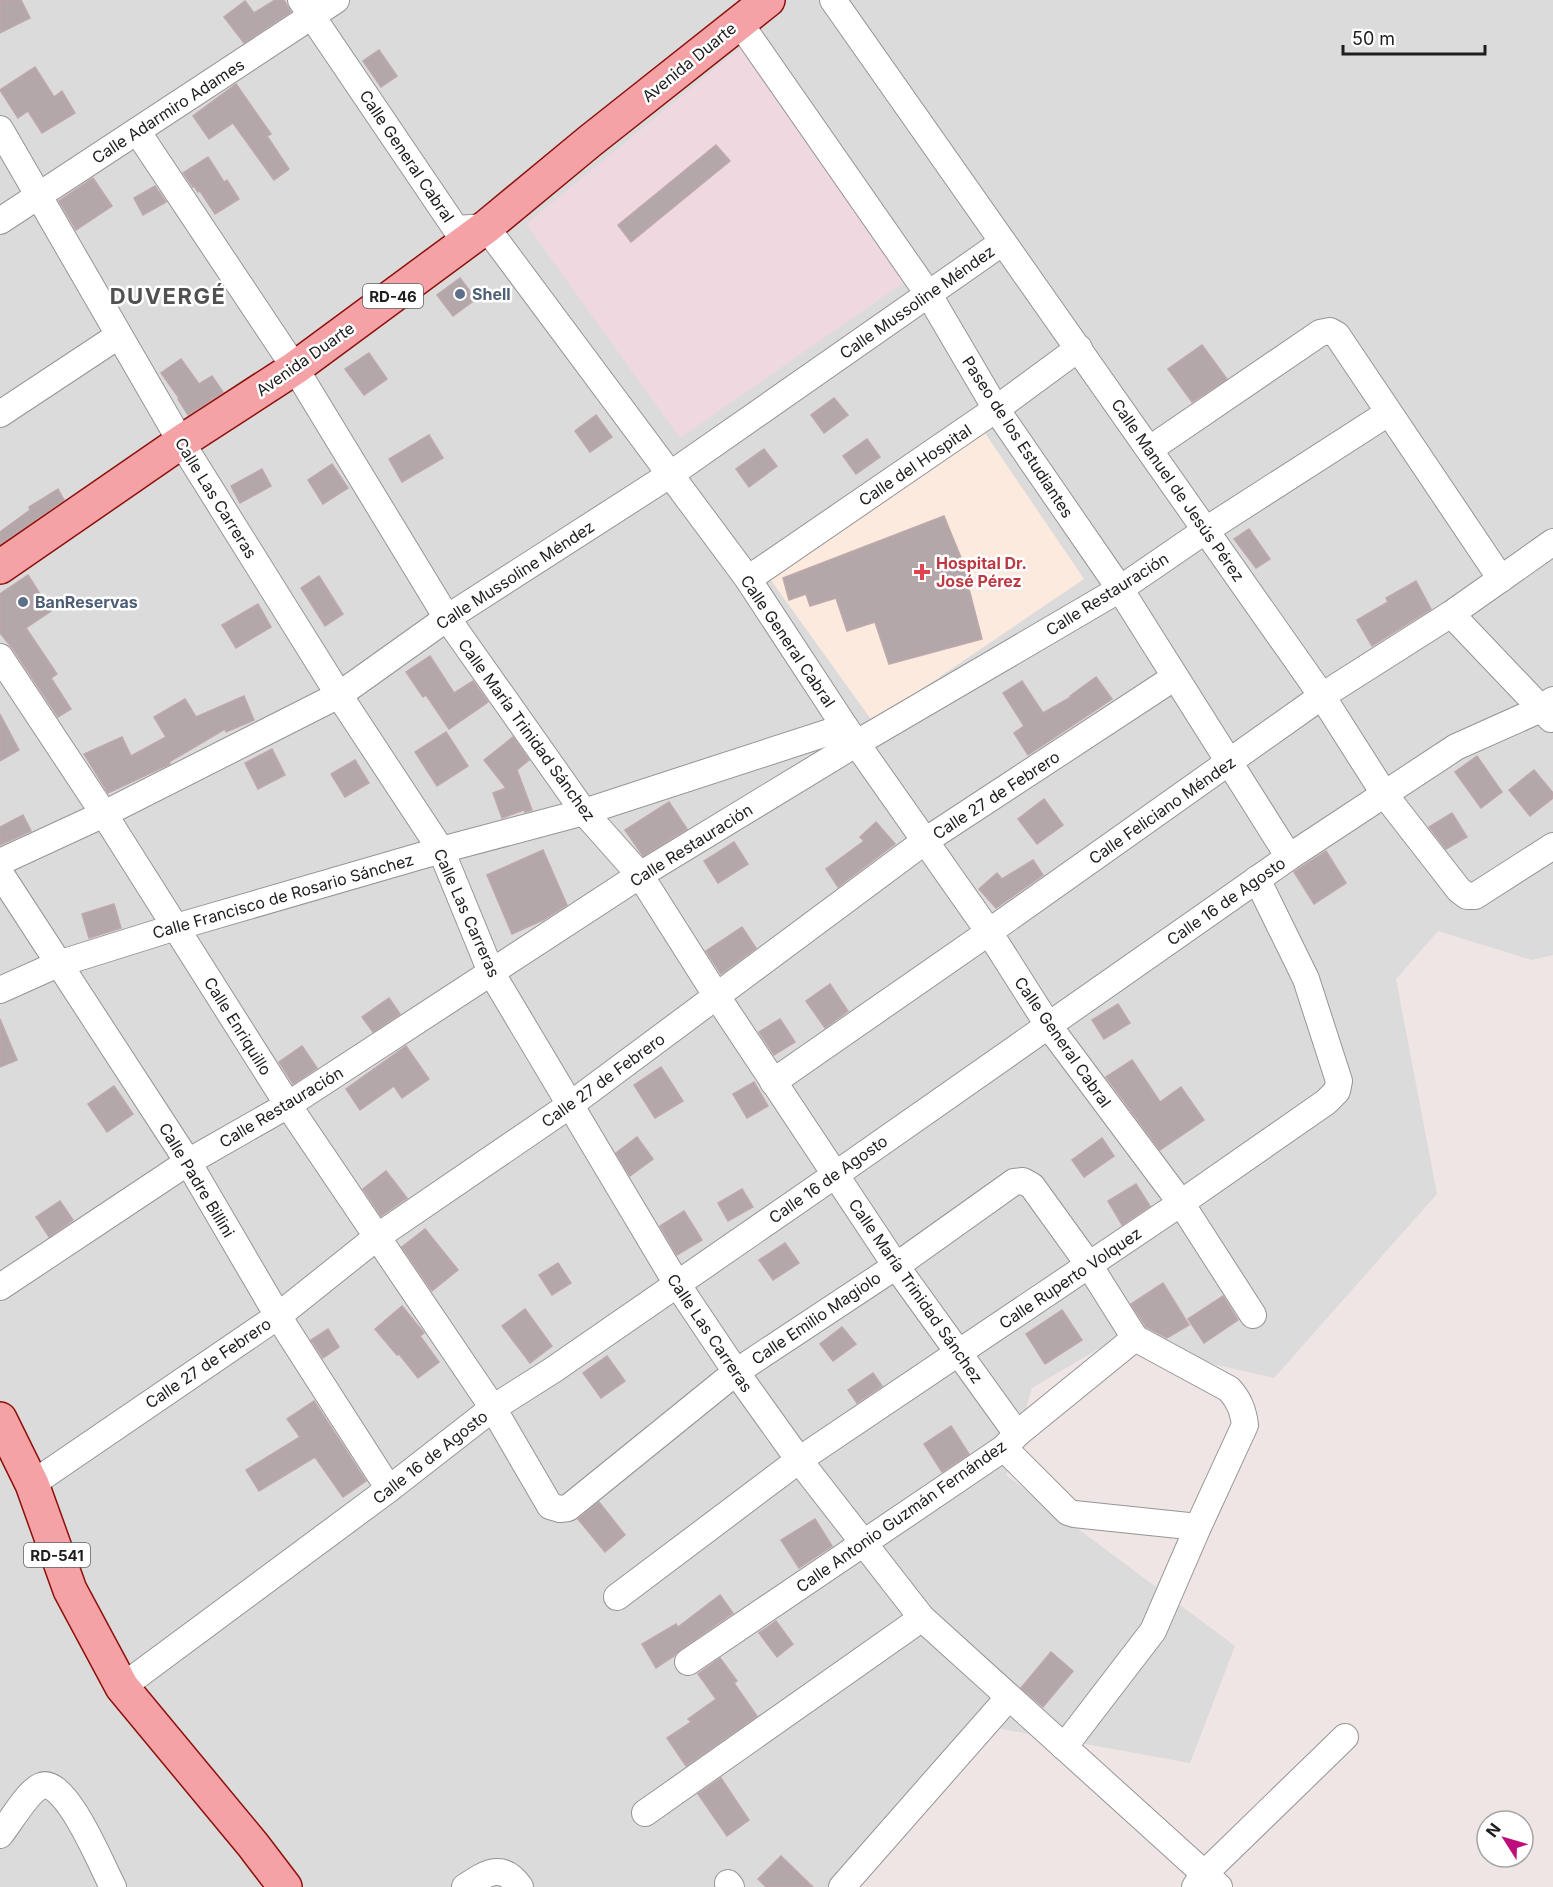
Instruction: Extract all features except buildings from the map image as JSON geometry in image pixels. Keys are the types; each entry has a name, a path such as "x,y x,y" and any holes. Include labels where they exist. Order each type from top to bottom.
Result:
{"main road":[{"name":"Avenida Duarte","path":"0,567 181,442 295,368 486,227 768,0"},
{"name":"RD-541","path":"2,1429 32,1484 70,1590 122,1687 285,1887"}],"street":[{"name":"Calle Adarmiro Adames","path":"0,221 137,131 307,8 336,0"},
{"name":"Calle Manuel de Jesús Pérez","path":"833,0 1322,696 1385,795 1459,890 1467,897 1475,896 1553,846"},
{"name":"Calle General Cabral","path":"307,8 456,228 486,227 748,579 851,735 989,933 1048,1024 1181,1203 1253,1315"},
{"name":"Paseo de los Estudiantes","path":"738,22 929,295 996,409 1120,589 1289,857"},
{"name":"Calle Las Carreras","path":"0,129 181,442 339,695 441,850 491,972 677,1284 736,1372 799,1460 922,1618 1064,1747 1206,1883"},
{"name":"Calle María Trinidad Sánchez","path":"137,131 295,368 447,618 584,812 640,875 835,1175 896,1266 959,1353 1011,1441 1068,1512 1198,1527"},
{"name":"Calle Mussoline Méndez","path":"0,862 104,814 339,695 447,618 671,474 1003,242"},
{"path":"1150,449 1320,333 1330,331 1338,335 1501,579"},
{"path":"0,414 118,336"},
{"name":"Calle del Hospital","path":"748,579 996,409 1079,348"},
{"name":"Calle Restauración","path":"0,1287 188,1162 288,1105 851,735 1120,589 1206,530 1388,413"},
{"name":"Calle Feliciano Méndez","path":"773,1082 989,933 1322,696 1451,614 1553,542"},
{"path":"1451,614 1549,710"},
{"name":"Calle Enriquillo","path":"0,657 104,814 288,1105 493,1408 550,1506 560,1509"},
{"name":"Calle 27 de Febrero","path":"32,1484 278,1316 377,1237 570,1105 925,841 1175,677"},
{"name":"Calle 16 de Agosto","path":"122,1687 389,1489 493,1408 553,1370 835,1175 1289,857 1456,747 1549,710"},
{"name":"Calle Francisco de Rosario Sánchez","path":"0,990 58,964 176,927 851,735"},
{"name":"Calle Padre Billini","path":"0,873 188,1162 278,1316 389,1489"},
{"name":"Calle Ruperto Volquez","path":"617,1597 799,1460 1181,1203 1337,1091 1339,1081 1306,979 1257,879"},
{"name":"Calle Emilio Magiolo","path":"560,1509 568,1508 736,1372 896,1266 1014,1182 1023,1181 1032,1186 1089,1265"},
{"path":"1064,1747 1153,1631 1245,1425 1238,1399 1229,1389 1136,1338 1089,1265"},
{"name":"Calle Antonio Guzmán Fernández","path":"688,1662 1011,1441 1136,1338"},
{"path":"645,1813 922,1618"},
{"path":"842,1887 1009,1697"},
{"path":"1206,1883 1345,1737"},
{"path":"0,1836 32,1793 42,1785 51,1785 62,1794 76,1816 100,1857 113,1887"},
{"path":"465,1887 487,1872 500,1872 515,1880 520,1887"}],"shaded area":[{"path":"0,0 1553,0 1553,955 1532,960 1438,931 1396,979 1437,1194 1274,1378 1112,1341 1032,1388 1006,1475 1235,1646 1190,1763 974,1724 852,1887 0,1887"},
{"path":"744,45 913,276 680,438 526,224"},
{"name":"Hospital Dr. José Pérez","path":"974,417 1084,579 873,722 760,565"}],"place":[{"name":"Shell","path":"460,294"},
{"name":"Hospital Dr. José Pérez","path":"922,572"},
{"name":"BanReservas","path":"23,602"}],"district":[{"name":"DUVERGÉ","path":"168,296"}]}
